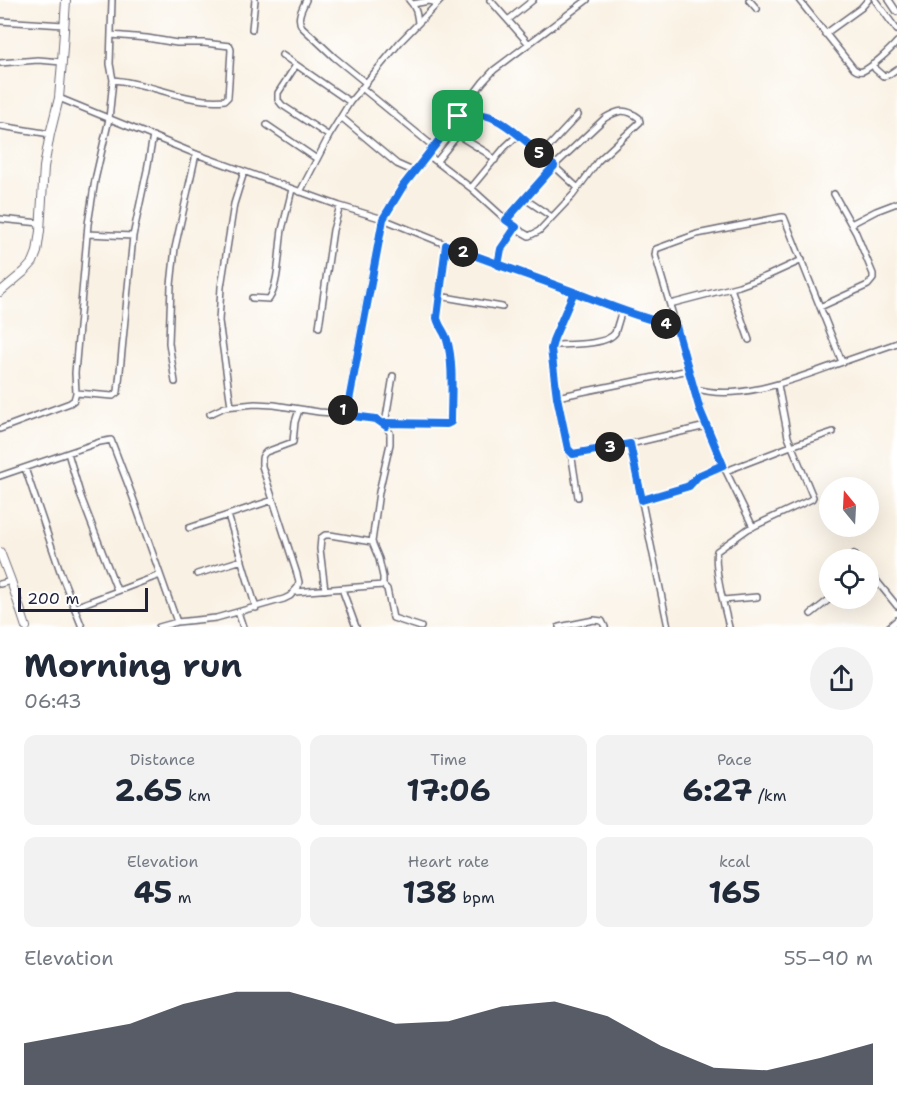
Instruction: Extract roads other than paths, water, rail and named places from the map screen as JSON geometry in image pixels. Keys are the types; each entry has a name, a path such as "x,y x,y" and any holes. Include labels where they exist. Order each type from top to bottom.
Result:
{"street":[{"path":"0,292 33,262 38,245 44,167 59,98 66,0"},
{"path":"0,429 70,403 74,400 76,393 75,373 87,234 95,180 109,119 113,80 110,64 112,0"},
{"path":"252,29 255,0"},
{"path":"306,0 299,16 299,23 302,27 434,147"},
{"path":"501,0 493,2 529,44"},
{"path":"507,20 532,0"},
{"path":"346,414 383,219 394,199 494,70 586,0"},
{"path":"749,0 757,9"},
{"path":"799,0 858,71 863,71 873,64 897,42"},
{"path":"825,34 861,8 868,0"},
{"path":"875,0 897,30"},
{"path":"889,0 897,14 890,21"},
{"path":"418,23 416,11 411,2 440,1"},
{"path":"300,192 316,159 350,102 440,1"},
{"path":"0,21 64,25"},
{"path":"111,35 177,43 224,45 230,46 231,50 228,98 225,100 204,100 136,83 113,80"},
{"path":"282,56 350,102"},
{"path":"0,63 38,60 62,62"},
{"path":"873,64 883,76 897,69"},
{"path":"296,65 278,93 278,100 329,136"},
{"path":"59,98 244,172 383,219 498,265 622,310 676,326"},
{"path":"428,155 471,188 506,220 529,236 533,235 573,195 598,161 638,125 639,118 625,111 612,113 605,118 554,166 506,220"},
{"path":"541,155 578,115"},
{"path":"458,116 469,121"},
{"path":"436,161 469,121 479,116 486,116 519,135 579,188"},
{"path":"341,117 398,164 415,172"},
{"path":"267,125 316,159"},
{"path":"0,127 50,134"},
{"path":"448,129 488,153 495,160"},
{"path":"471,188 505,147 519,135"},
{"path":"76,393 113,396 118,392 133,236 153,136"},
{"path":"175,382 169,343 171,285 175,248 196,154"},
{"path":"231,406 219,311 234,204 244,172"},
{"path":"252,298 269,299 272,296 282,231 292,189"},
{"path":"820,307 868,285 873,279 863,250 834,194"},
{"path":"525,199 552,217"},
{"path":"851,224 876,211 897,204"},
{"path":"319,327 333,230 340,206"},
{"path":"753,527 706,426 655,252 658,247 697,234 782,217 785,219 802,260 842,362"},
{"path":"0,219 40,223"},
{"path":"498,265 501,249 516,227"},
{"path":"87,234 133,236"},
{"path":"210,414 231,406 255,404 346,414 376,419 385,424 447,424 451,422 448,340 437,318 446,245"},
{"path":"670,304 767,276 802,260"},
{"path":"731,288 749,340"},
{"path":"574,292 551,349 557,397 568,449 571,452 578,497"},
{"path":"439,296 502,307"},
{"path":"553,345 585,344 610,339 614,336 622,310"},
{"path":"696,396 704,392 749,390 778,385 897,343"},
{"path":"557,397 688,370"},
{"path":"393,376 385,424 390,433 390,444 379,492 372,542 380,559 383,585 387,589 393,627"},
{"path":"729,627 716,555 720,548 753,527 813,497 788,437 778,385"},
{"path":"694,388 704,392"},
{"path":"338,414 348,406"},
{"path":"159,627 177,622 216,618 256,608 284,599 295,592 299,582 262,459 266,452 293,442 299,410"},
{"path":"571,452 573,454 630,444 706,426"},
{"path":"642,500 689,486 698,476 833,432"},
{"path":"0,476 109,439 132,495 177,622"},
{"path":"630,444 668,627"},
{"path":"68,453 81,497 117,590"},
{"path":"25,468 81,627"},
{"path":"189,528 273,500"},
{"path":"228,515 256,608"},
{"path":"325,590 320,549 321,538 330,535 372,542"},
{"path":"0,552 26,627"},
{"path":"196,574 242,560"},
{"path":"75,607 160,575"},
{"path":"0,584 11,581"},
{"path":"879,584 897,606"},
{"path":"295,592 383,585"},
{"path":"342,589 354,627"},
{"path":"723,600 757,597"},
{"path":"812,614 819,608"},
{"path":"238,612 243,627"},
{"path":"393,618 422,627"},
{"path":"559,627 594,620 602,621 605,627"},
{"path":"889,627 897,620"}]}
